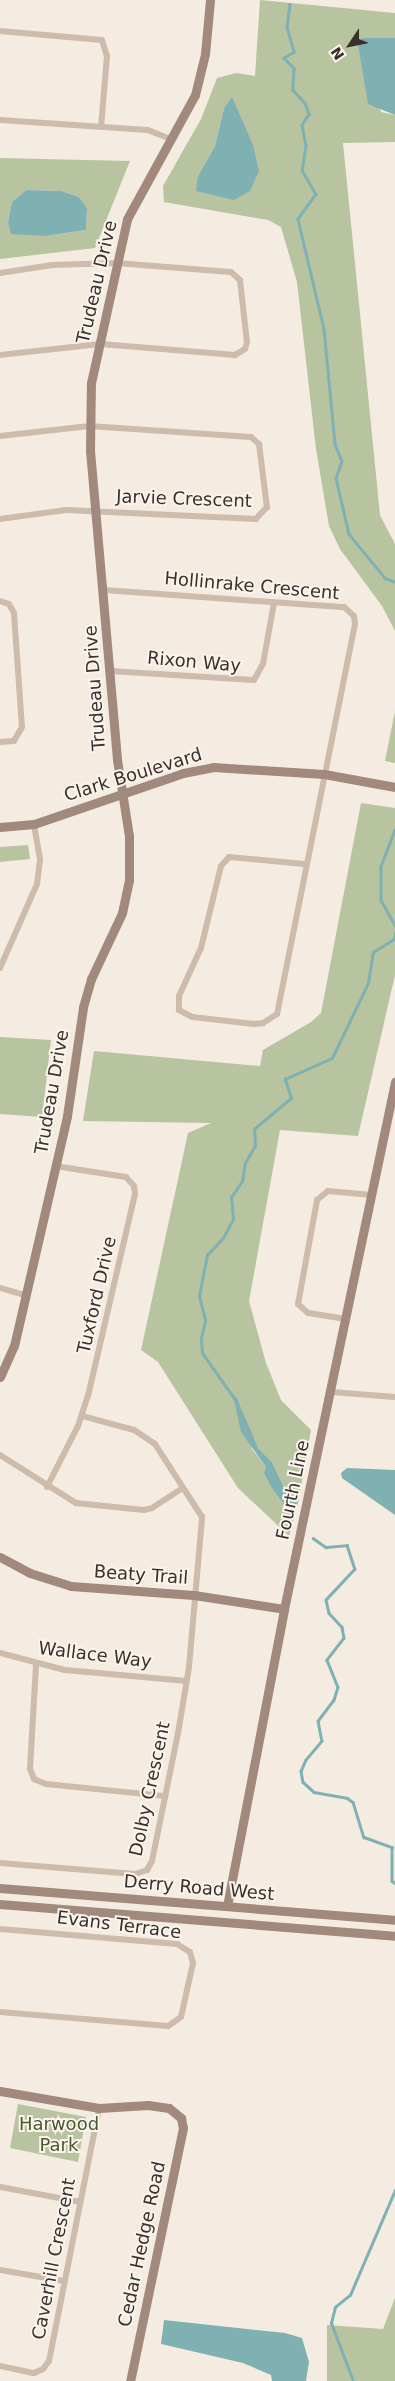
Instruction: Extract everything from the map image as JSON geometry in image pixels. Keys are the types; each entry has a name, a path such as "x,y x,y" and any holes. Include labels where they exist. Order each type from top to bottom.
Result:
{"street":[{"name":"Trudeau Drive","path":"0,1377 14,1346 67,1116 83,1007 91,979 112,937 127,894 131,862 110,671 89,426 91,383 127,219 170,139 187,112 202,74 210,0"},
{"path":"0,31 102,40 107,56 100,127"},
{"path":"0,120 148,130 170,139"},
{"path":"0,272 52,265 116,263 236,274 242,290 247,342 244,349 236,355 100,344 0,355"},
{"path":"0,436 89,426"},
{"name":"Jarvie Crescent","path":"89,426 251,437 260,444 267,507 256,518 97,510"},
{"path":"0,519 66,510 97,510"},
{"name":"Hollinrake Crescent","path":"104,590 344,607 354,616 324,774"},
{"path":"0,601 9,604 14,613 22,727 14,740 0,742"},
{"name":"Rixon Way","path":"110,671 254,680 263,664 274,602"},
{"name":"Clark Boulevard","path":"0,827 34,824 123,792 213,767 324,774 395,787"},
{"path":"305,864 229,857 221,866 200,948 179,996 179,1010 192,1017 254,1024 269,1020 276,1014 324,774"},
{"path":"0,968 38,878 40,859 34,824"},
{"name":"Fourth Line","path":"228,1906 284,1609 332,1392 395,1082"},
{"name":"Tuxford Drive","path":"47,1486 82,1416 135,1194 134,1186 126,1177 54,1166"},
{"path":"346,1319 308,1313 298,1304 317,1202 321,1194 328,1191 372,1195"},
{"path":"0,1288 25,1295"},
{"path":"332,1392 395,1397"},
{"name":"Dolby Crescent","path":"0,1863 141,1874 152,1861 187,1681 202,1517 154,1444 146,1436 82,1416"},
{"path":"0,1455 76,1504 144,1510 152,1508 183,1488"},
{"name":"Beaty Trail","path":"0,1556 30,1573 71,1586 194,1595 284,1609"},
{"name":"Wallace Way","path":"0,1653 36,1665 187,1681"},
{"path":"36,1665 30,1769 34,1779 46,1784 165,1796"},
{"name":"Derry Road West","path":"0,1888 395,1920"},
{"name":"Derry Road West","path":"0,1904 395,1936"},
{"name":"Evans Terrace","path":"0,1929 177,1944 190,1952 193,1963 181,2017 168,2026 0,2012"},
{"path":"0,2091 99,2108"},
{"name":"Cedar Hedge Road","path":"99,2108 148,2105 172,2109 180,2115 183,2128 130,2381"},
{"name":"Caverhill Crescent","path":"0,2366 34,2374 46,2367 99,2108"},
{"path":"0,2187 81,2202"},
{"path":"0,2270 64,2281"}],"green space":[{"path":"260,0 395,13 395,38 363,38 381,112 395,115 395,142 343,143 380,515 395,544 395,631 382,606 340,549 329,526 316,449 297,282 281,227 268,220 164,202 163,186 201,119 217,78 236,73 255,76","holes":["232,98 234,200 198,176 215,146 224,108"]},
{"path":"0,158 130,161 95,248 0,259","holes":["26,190 62,191 79,197 87,208 86,230 46,236 8,222 12,202"]},
{"path":"395,711 395,763 385,761"},
{"path":"361,803 395,808 395,975 358,1136 280,1130 249,1301 266,1363 281,1400 311,1430 298,1504 285,1490 272,1462 258,1448 248,1430 239,1402 252,1449 266,1467 273,1490 294,1518 289,1536 238,1488 158,1362 141,1350 188,1133 211,1123 83,1121 94,1051 260,1066 263,1050 311,1022 321,1013"},
{"path":"28,845 30,859 0,862 0,847"},
{"path":"0,1037 51,1040 42,1117 0,1114"},
{"name":"Harwood Park","path":"18,2104 86,2117 78,2162 10,2148"},
{"path":"395,2298 395,2381 327,2381 327,2325 383,2329"}],"water":[{"path":"362,38 395,38 395,115 368,104 358,44"},
{"path":"232,97 253,145 259,171 250,191 234,200 196,191 198,176 215,146 224,108"},
{"path":"26,190 62,191 79,197 87,208 86,230 46,236 11,234 8,222 12,202"},
{"path":"236,1396 258,1448 272,1462 285,1490 298,1504 294,1518 273,1490 264,1473 266,1467 241,1432 234,1400"},
{"path":"347,1468 395,1470 395,1515 342,1478 341,1473"},
{"path":"164,2320 285,2333 302,2338 309,2362 306,2381 272,2381 271,2375 243,2363 161,2344"}],"waterway":[{"path":"290,4 287,27 294,52 284,58 294,68 293,90 305,103 309,114 302,125 306,146 302,170 316,194 298,219 324,329 335,444 342,461 336,478 349,534 385,578 395,582"},
{"path":"395,830 381,866 381,900 395,925"},
{"path":"235,1400 202,1353 201,1338 205,1320 199,1296 207,1255 223,1238 233,1219 231,1197 242,1181 245,1163 255,1146 254,1129 291,1098 285,1079 332,1058 368,983 373,952 394,939 395,933"},
{"path":"313,1538 326,1547 347,1545 355,1569 326,1600 329,1613 342,1627 344,1638 327,1660 338,1687 334,1700 318,1721 322,1741 306,1760 301,1771 303,1782 314,1792 347,1798 353,1802 364,1837 392,1847 392,1881 395,1883"},
{"path":"353,2381 331,2323 335,2307 350,2295 395,2190"}]}
